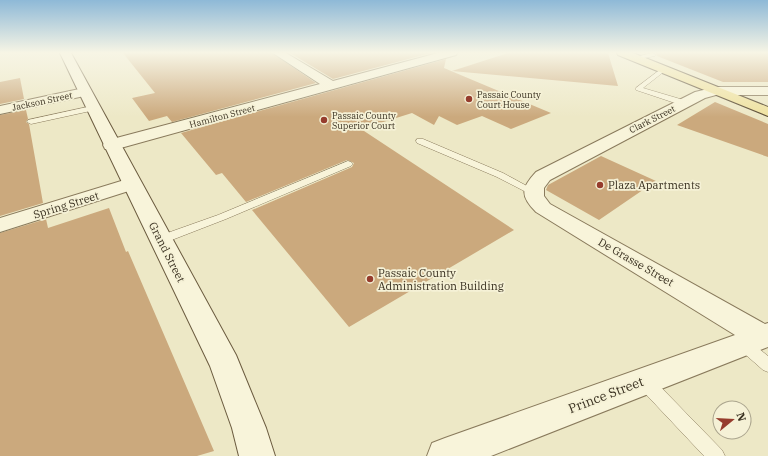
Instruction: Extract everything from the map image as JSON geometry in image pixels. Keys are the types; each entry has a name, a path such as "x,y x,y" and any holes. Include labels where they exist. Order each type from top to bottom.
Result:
{"main road":[{"path":"674,74 768,112"}],"street":[{"name":"Grand Street","path":"75,74 225,365 250,428 257,456"},
{"path":"313,74 332,86"},
{"name":"Hamilton Street","path":"111,145 375,74"},
{"name":"Clark Street","path":"538,184 703,94 716,91 768,91"},
{"name":"Jackson Street","path":"0,110 88,100"},
{"name":"Spring Street","path":"0,225 131,184"},
{"name":"De Grasse Street","path":"538,184 534,199 543,208 761,345"},
{"name":"Prince Street","path":"445,456 644,381 761,345"}],"lane":[{"path":"657,74 638,89 684,103"},
{"path":"31,122 88,100"},
{"path":"420,140 500,174 538,184"},
{"path":"160,240 222,217 348,164"},
{"path":"644,381 716,456"}],"building":[{"path":"140,74 303,74 316,83 172,122 167,116 149,121 132,98 155,93"},
{"path":"325,74 351,74 333,79"},
{"path":"391,74 459,74 551,113 511,129 482,116 457,125 439,116 434,125 412,113 361,129 514,230 349,327 252,210 352,167 354,163 347,160 246,202 222,173 216,175 181,133"},
{"path":"488,74 614,74 618,86"},
{"path":"703,74 768,74 768,82 723,82"},
{"path":"20,78 24,99 0,104 0,82"},
{"path":"715,102 768,124 768,157 677,125"},
{"path":"26,110 28,119 26,122 29,124 43,203 0,216 0,115"},
{"name":"Plaza Apartments","path":"601,156 656,181 599,220 546,190 548,185"},
{"path":"109,208 126,252 128,251 214,451 197,456 0,456 0,233 46,219 48,228"}],"place":[{"name":"Passaic County Court House","path":"469,99"},
{"name":"Passaic County Superior Court","path":"324,120"},
{"name":"Plaza Apartments","path":"600,185"},
{"name":"Passaic County Administration Building","path":"370,279"}]}
